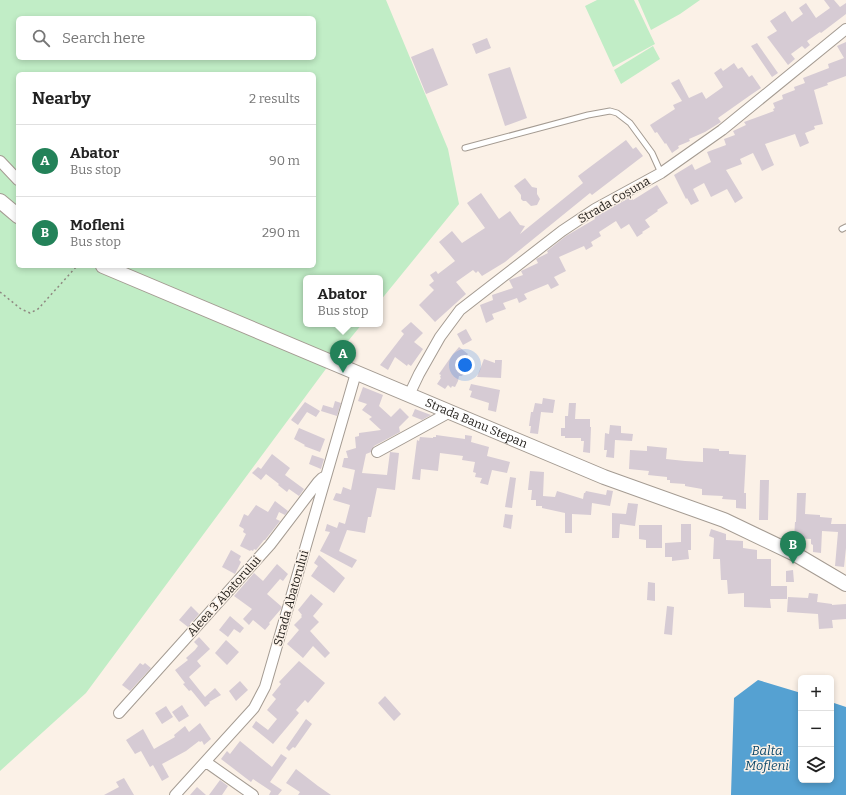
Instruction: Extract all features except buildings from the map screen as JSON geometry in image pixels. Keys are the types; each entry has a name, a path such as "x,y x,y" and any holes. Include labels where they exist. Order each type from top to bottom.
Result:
{"main road":[{"path":"0,201 16,214"},
{"name":"Strada Banu Stepan","path":"109,268 604,477 724,520 795,554 846,584"}],"street":[{"name":"Strada Coșuna","path":"409,395 440,336 460,310 562,231 595,209 662,172 722,130 846,28"},
{"path":"0,161 16,178"},
{"name":"Strada Abatorului","path":"175,795 254,708 265,687 356,373"},
{"path":"377,452 450,412"},
{"name":"Aleea 3 Abatorului","path":"119,713 270,545 318,482 326,476"},
{"path":"206,762 252,795"}],"lane":[{"path":"465,148 588,115 610,111 618,113 630,123 652,154 662,172"}],"path":[{"path":"0,292 21,309 30,313 38,309 75,268"}],"green space":[{"path":"0,0 386,0 448,149 459,204 383,297 383,275 303,275 303,327 360,327 331,362 86,693 0,771"},
{"path":"597,0 634,0 655,44 613,67 585,6"},
{"path":"638,0 700,0 680,14 651,30"},
{"path":"653,46 660,59 621,84 614,70"}],"water":[{"name":"Balta Mofleni","path":"758,680 798,692 798,783 834,783 834,703 846,707 846,795 731,795 734,698"}],"place":[{"name":"Abator","path":"343,373"},
{"name":"Mofleni","path":"793,564"}]}
